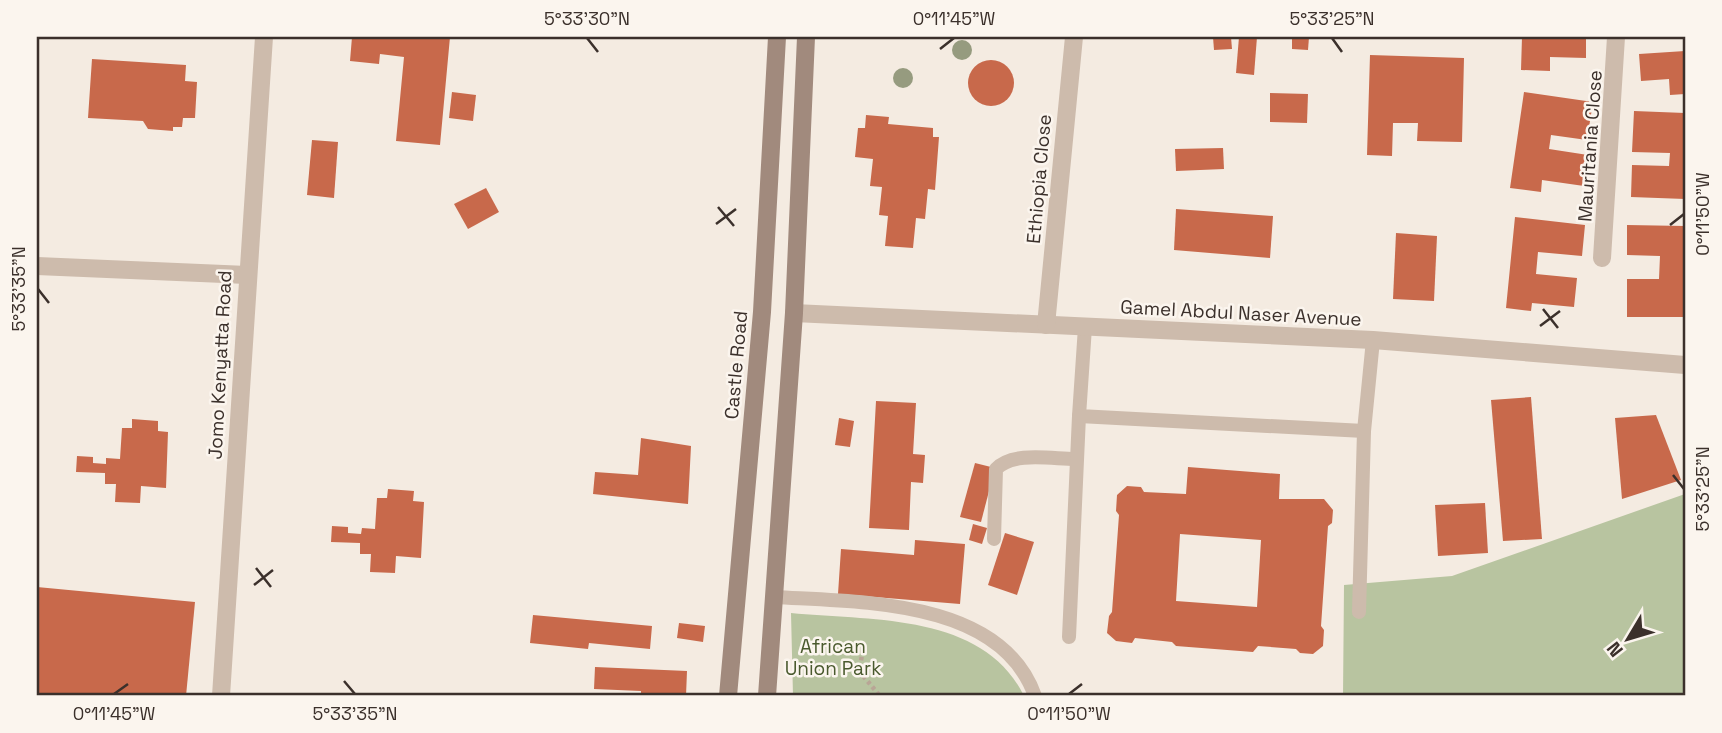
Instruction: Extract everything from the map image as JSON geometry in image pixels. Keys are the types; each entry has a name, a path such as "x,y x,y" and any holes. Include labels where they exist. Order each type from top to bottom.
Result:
{"main road":[{"name":"Castle Road","path":"728,696 762,312 777,37"},
{"path":"767,696 794,313 806,37"}],"street":[{"name":"Jomo Kenyatta Road","path":"222,696 264,37"},
{"name":"Ethiopia Close","path":"1046,325 1074,37"},
{"name":"Mauritania Close","path":"1602,258 1616,37"},
{"path":"37,267 247,275"},
{"name":"Gamel Abdul Naser Avenue","path":"794,313 1373,341 1685,365"}],"lane":[{"path":"1069,637 1075,459 1085,327"},
{"path":"1359,612 1364,431 1373,341"},
{"path":"1079,416 1364,431"},
{"path":"993,539 996,470 1002,463 1015,459 1075,459"},
{"path":"775,597 900,608 954,620 976,629 1005,651 1020,666 1035,696"}],"path":[{"path":"863,650 859,671 880,696"}],"green space":[{"path":"1685,494 1685,696 1343,696 1344,585 1452,576"},
{"name":"African Union Park","path":"791,613 889,621 922,626 953,635 981,649 1005,669 1024,696 793,696"}],"building":[{"path":"352,37 450,37 440,145 396,141 404,57 380,54 379,64 350,61"},
{"path":"1213,37 1231,37 1232,49 1214,50"},
{"path":"1239,37 1257,37 1254,75 1236,73"},
{"path":"1292,37 1309,37 1308,50 1292,49"},
{"path":"1522,37 1586,37 1586,58 1550,57 1550,71 1521,70"},
{"path":"1685,51 1685,94 1670,95 1669,79 1641,81 1639,54"},
{"path":"1370,55 1464,58 1462,142 1417,141 1418,123 1393,123 1392,156 1367,155"},
{"path":"92,59 186,65 185,81 197,82 195,118 183,118 182,127 173,127 173,131 148,129 143,121 88,118"},
{"path":"991,60 1007,67 1014,83 1007,99 991,106 975,99 968,83 975,67"},
{"path":"452,92 476,95 473,121 449,118"},
{"path":"1524,92 1593,102 1587,140 1551,135 1549,149 1588,155 1584,186 1542,180 1541,192 1510,188"},
{"path":"1270,93 1308,94 1307,123 1270,122"},
{"path":"1634,111 1685,113 1685,199 1631,197 1632,165 1669,166 1670,153 1632,152"},
{"path":"866,115 889,117 888,124 933,128 933,137 939,137 935,190 928,189 925,219 916,218 913,248 885,246 888,216 879,215 882,187 870,186 873,159 855,157 858,128 865,128"},
{"path":"312,140 338,142 334,198 307,195"},
{"path":"1223,148 1224,169 1176,171 1175,149"},
{"path":"486,188 499,212 468,229 454,204"},
{"path":"1176,209 1273,216 1270,258 1174,250"},
{"path":"1515,217 1585,225 1582,256 1538,252 1536,274 1577,278 1574,307 1532,303 1531,311 1506,308"},
{"path":"1627,225 1685,226 1685,317 1627,317 1627,279 1659,279 1660,256 1627,255"},
{"path":"1396,233 1437,236 1434,301 1393,299"},
{"path":"1531,397 1542,539 1503,541 1491,400"},
{"path":"876,401 916,403 913,454 925,455 923,483 911,482 909,530 869,528"},
{"path":"1656,415 1681,480 1622,499 1615,418"},
{"path":"839,418 854,421 850,447 835,445"},
{"path":"132,419 158,421 158,431 168,432 166,488 141,486 140,503 115,502 116,484 105,484 105,473 76,472 77,456 93,457 93,463 106,464 106,458 120,459 122,428 132,428"},
{"path":"641,438 691,446 688,504 593,494 595,472 638,475"},
{"path":"975,463 995,468 981,522 960,517"},
{"path":"1188,467 1280,474 1279,499 1324,499 1333,510 1332,523 1328,526 1321,626 1324,630 1323,646 1313,654 1300,653 1296,649 1258,646 1253,652 1176,646 1172,642 1135,638 1132,643 1116,641 1107,633 1112,612 1119,515 1116,511 1117,495 1127,486 1141,487 1144,492 1186,494","holes":["1180,534 1261,540 1257,607 1176,601"]},
{"path":"388,489 414,491 413,501 424,502 421,558 396,556 395,573 370,572 371,554 360,554 360,543 331,542 332,526 348,527 348,533 361,534 362,528 375,529 377,498 387,498"},
{"path":"1485,503 1488,553 1438,556 1435,505"},
{"path":"973,524 987,528 982,544 969,540"},
{"path":"1005,533 1034,542 1017,595 988,585"},
{"path":"915,540 965,544 960,604 838,594 841,549 914,555"},
{"path":"37,587 195,602 186,696 37,696"},
{"path":"533,615 652,626 650,649 589,643 588,649 530,643"},
{"path":"679,623 705,626 703,642 677,638"},
{"path":"595,667 687,671 686,696 641,696 641,691 594,689"}]}
